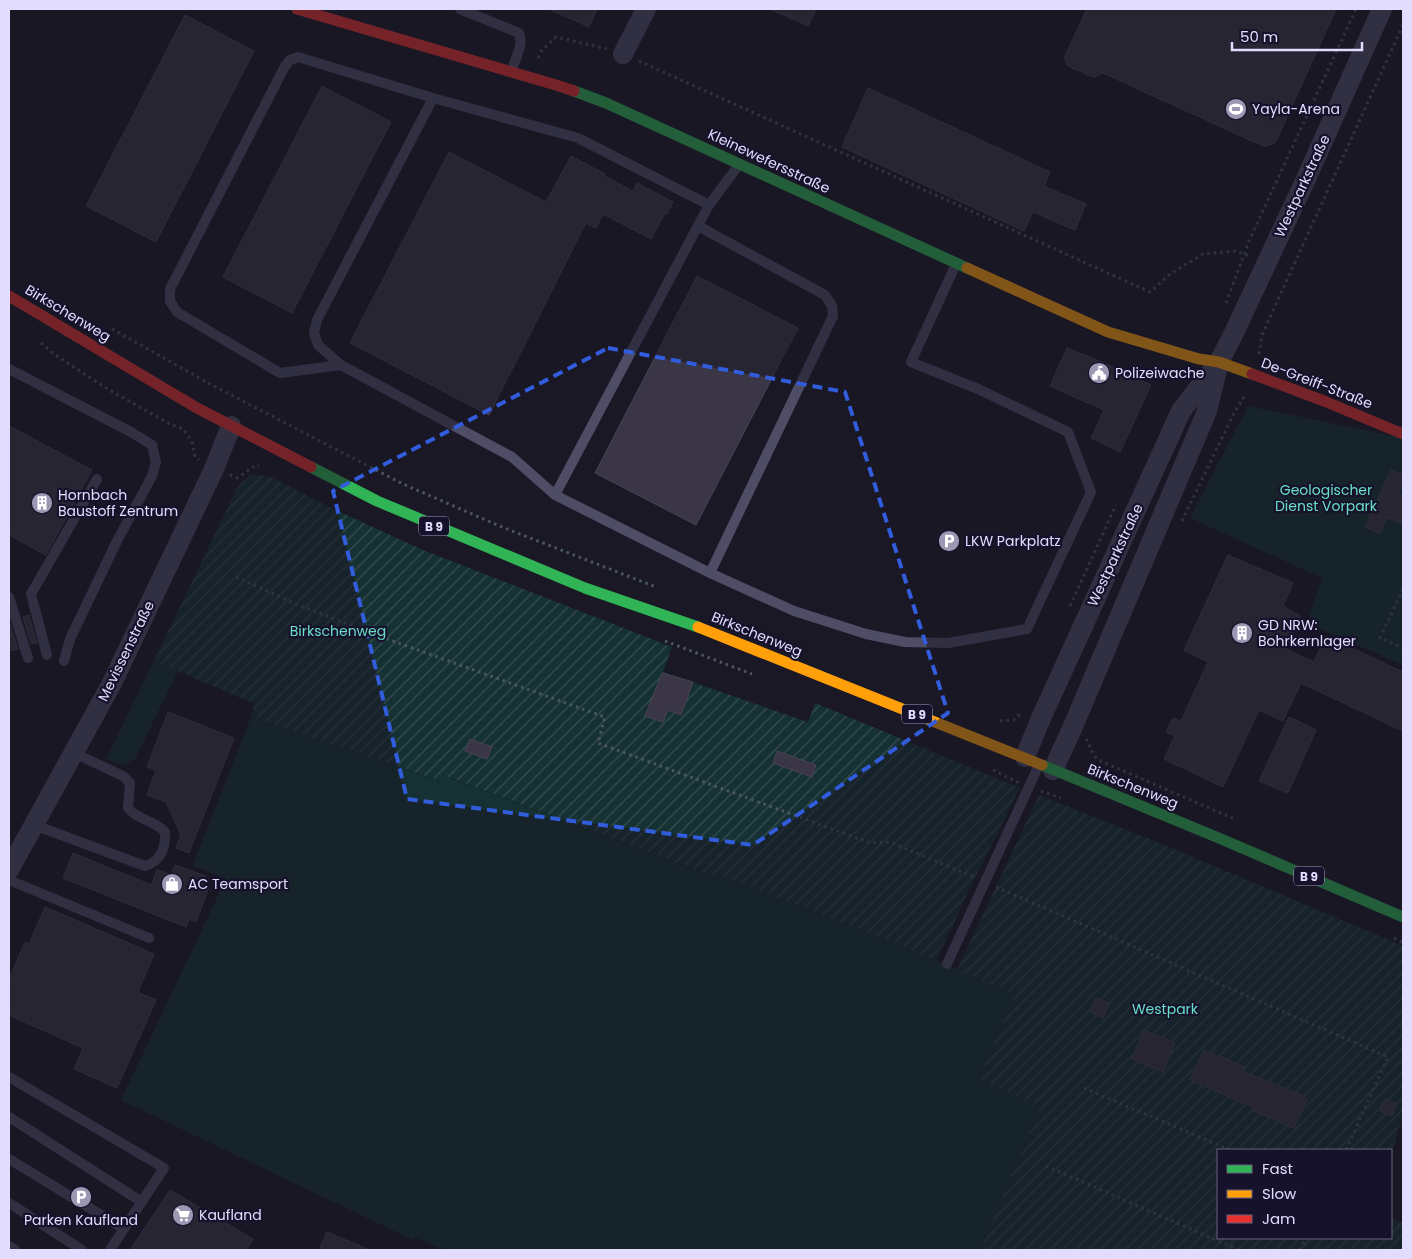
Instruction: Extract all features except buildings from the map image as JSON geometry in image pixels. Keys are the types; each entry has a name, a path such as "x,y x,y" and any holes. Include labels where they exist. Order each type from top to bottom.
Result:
{"main road":[{"name":"Kleinewefersstraße","path":"297,9 322,12 556,85 606,103 788,188 1108,332 1199,359 1219,362"},
{"name":"Birkschenweg","path":"9,296 231,426 377,501 585,588 716,633 1039,763 1403,917"},
{"name":"De-Greiff-Straße","path":"1219,362 1324,401 1403,434"}],"street":[{"path":"623,54 646,9"},
{"name":"Westparkstraße","path":"1039,763 1042,716 1181,412 1219,362 1238,326 1382,9"},
{"name":"Westparkstraße","path":"1039,763 1071,731 1207,411 1219,362"},
{"name":"Mevissenstraße","path":"9,870 112,683 214,469 231,426"}],"lane":[{"path":"460,9 519,33 520,43 511,72"},
{"path":"341,365 280,373 177,312 170,301 170,289 285,66 290,60 298,57 433,98 578,138 709,205"},
{"path":"433,98 317,320 314,333 318,345 341,365 512,457 555,495 710,573 794,611 866,634 905,642 948,643 1027,629 1091,492 1068,432 978,389 911,362 957,264"},
{"path":"555,495 709,205 739,164"},
{"path":"698,226 825,295 832,306 833,316 710,573"},
{"path":"9,369 131,432 152,445 156,462 152,476 117,541 70,639 64,661"},
{"path":"47,656 31,594 97,479"},
{"path":"9,597 28,658"},
{"path":"34,826 145,866 160,858 166,840 165,832 160,826 134,815 128,808 130,783 123,776 74,753"},
{"path":"947,964 1039,763"},
{"path":"9,880 149,938"},
{"path":"9,1077 164,1168 110,1250"},
{"path":"9,1117 142,1202"},
{"path":"9,1159 124,1229"},
{"path":"9,1203 82,1250"},
{"path":"9,1246 15,1250"}],"path":[{"path":"1224,307 1249,241 1356,9"},
{"path":"531,78 542,50 556,37 606,48 1150,292 1170,274 1203,254 1236,251 1266,261"},
{"path":"108,327 210,384 403,484 502,527 661,589"},
{"path":"236,577 296,604 358,628 605,717 598,742 870,844 890,842 1388,1057 1346,1149"},
{"path":"1403,589 1380,638 1403,648"},
{"path":"992,718 1002,722 1014,720 1024,710 1042,716"},
{"path":"1071,731 1087,740 1098,760 1245,824"},
{"path":"986,767 1014,781"},
{"path":"1084,1088 1228,1149"},
{"path":"1046,1166 1239,1250"}],"highlighted area":[{"path":"608,348 845,392 948,713 753,845 407,799 333,491"}],"green space":[{"name":"Geologischer Dienst Vorpark","path":"1248,406 1403,438 1403,665 1307,623 1322,578 1190,518"},
{"name":"Birkschenweg","path":"252,474 271,477 329,507 423,550 672,647 663,672 808,722 815,703 1020,788 936,961 890,941 721,876 720,879 443,775 441,781 251,717 255,704 154,661 238,486"},
{"path":"154,661 178,671 135,759 124,765 106,759"},
{"path":"251,717 440,781 442,775 719,879 721,876 890,941 1013,993 1014,999 980,1076 982,1080 1037,1105 1039,1111 980,1250 444,1250 414,1237 413,1240 121,1100 226,879 193,865"},
{"name":"Westpark","path":"1039,795 1157,842 1403,946 1403,1114 1392,1152 1392,1149 1217,1149 1217,1239 1392,1239 1392,1218 1403,1223 1403,1250 980,1250 1039,1110 1037,1105 981,1080 980,1076 1013,999 1013,993 957,970"}],"traffic: fast":[{"path":"574,91 606,103 967,268"},
{"path":"311,467 377,501 585,588 698,627"},
{"path":"1042,765 1403,917"}],"traffic: slow":[{"path":"967,268 1108,332 1199,359 1219,362 1252,374"},
{"path":"698,627 1042,765"}],"traffic: jam":[{"path":"297,9 574,91"},
{"path":"9,296 197,408 311,467"},
{"path":"1252,374 1403,434"}],"place":[{"name":"Yayla-Arena","path":"1236,109"},
{"name":"Polizeiwache","path":"1099,373"},
{"name":"Hornbach Baustoff Zentrum","path":"42,503"},
{"name":"LKW Parkplatz","path":"949,541"},
{"name":"GD NRW: Bohrkernlager","path":"1242,633"},
{"name":"AC Teamsport","path":"172,884"},
{"name":"Parken Kaufland","path":"81,1197"},
{"name":"Kaufland","path":"183,1215"}]}
